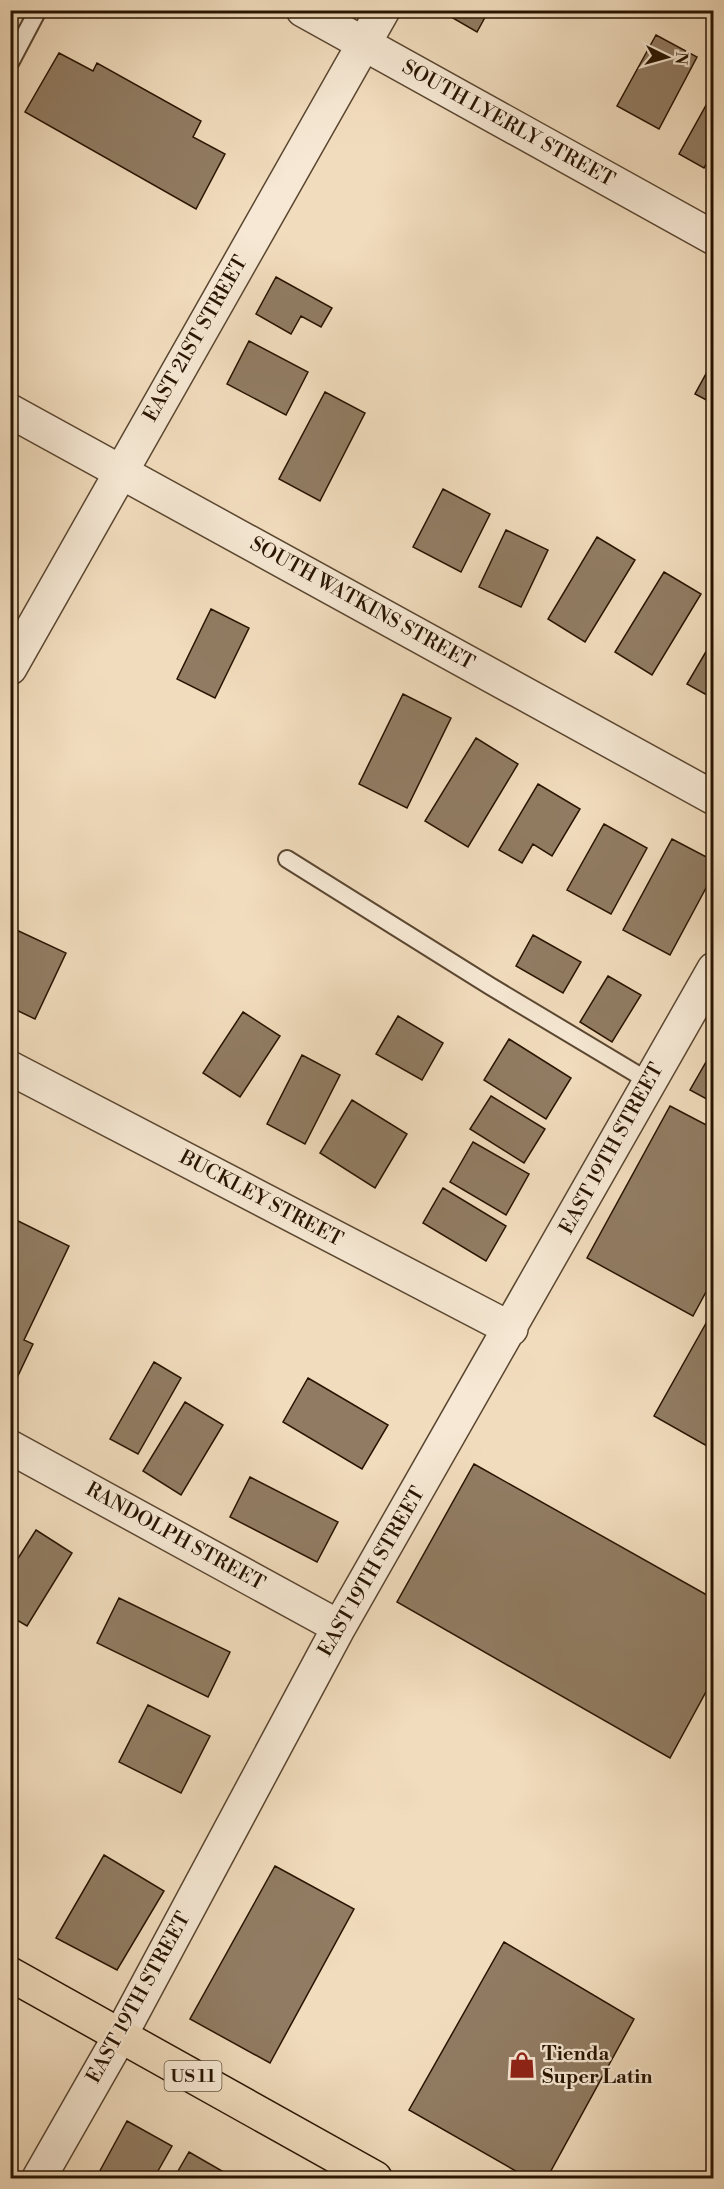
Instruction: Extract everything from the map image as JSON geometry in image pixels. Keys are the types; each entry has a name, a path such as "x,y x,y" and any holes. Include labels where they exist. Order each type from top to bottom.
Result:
{"main road":[{"name":"US 11","path":"10,1974 375,2178"}],"street":[{"name":"SOUTH LYERLY STREET","path":"303,10 714,238"},
{"name":"EAST 21ST STREET","path":"10,668 383,10"},
{"name":"SOUTH WATKINS STREET","path":"10,411 714,798"},
{"name":"EAST 19TH STREET","path":"39,2178 120,2036 339,1627 511,1329 714,969"},
{"name":"BUCKLEY STREET","path":"10,1068 511,1329"},
{"name":"RANDOLPH STREET","path":"10,1447 339,1627"}],"lane":[{"path":"10,63 38,10"},
{"path":"287,859 490,986 650,1082"}],"building":[{"path":"439,10 489,10 477,32"},
{"path":"656,35 697,57 659,129 617,106"},
{"path":"59,53 93,71 97,63 201,121 193,137 225,154 196,209 25,112"},
{"path":"714,91 714,159 710,157 704,168 679,154"},
{"path":"276,277 332,308 321,327 301,316 291,334 256,314"},
{"path":"249,341 308,372 286,415 227,384"},
{"path":"714,359 714,404 695,394"},
{"path":"325,392 365,413 320,501 279,479"},
{"path":"443,489 490,514 461,572 413,547"},
{"path":"506,530 548,550 521,607 479,587"},
{"path":"597,537 635,560 585,642 548,619"},
{"path":"664,572 701,594 652,675 615,652"},
{"path":"211,609 249,628 215,698 177,679"},
{"path":"714,638 714,699 687,684"},
{"path":"403,694 451,718 407,808 359,784"},
{"path":"476,738 518,764 468,847 425,821"},
{"path":"538,784 580,809 552,856 533,844 522,863 499,850"},
{"path":"604,824 647,848 611,914 567,890"},
{"path":"672,839 714,861 714,873 670,955 623,930"},
{"path":"10,927 66,953 35,1019 10,1007"},
{"path":"533,935 581,962 563,993 516,966"},
{"path":"608,976 641,995 612,1042 580,1022"},
{"path":"243,1012 280,1036 240,1097 203,1073"},
{"path":"398,1016 443,1043 422,1080 376,1054"},
{"path":"509,1039 571,1078 546,1119 484,1080"},
{"path":"714,1048 714,1103 690,1090"},
{"path":"302,1055 340,1075 305,1144 267,1124"},
{"path":"491,1096 545,1129 524,1163 470,1129"},
{"path":"352,1100 407,1134 375,1188 320,1153"},
{"path":"670,1106 714,1129 714,1277 693,1316 587,1258"},
{"path":"473,1142 529,1174 506,1215 450,1182"},
{"path":"443,1188 506,1226 486,1261 423,1223"},
{"path":"10,1217 69,1246 24,1340 33,1344 15,1382 10,1380"},
{"path":"714,1309 714,1450 654,1416"},
{"path":"154,1362 181,1378 138,1454 110,1439"},
{"path":"308,1378 388,1425 362,1469 283,1422"},
{"path":"185,1402 223,1425 181,1495 143,1471"},
{"path":"474,1464 714,1599 714,1677 670,1758 397,1602"},
{"path":"250,1477 338,1522 317,1562 230,1517"},
{"path":"36,1530 72,1553 27,1626 10,1616 10,1571"},
{"path":"119,1598 230,1652 208,1697 97,1643"},
{"path":"148,1705 210,1736 181,1793 119,1762"},
{"path":"104,1855 164,1891 117,1970 56,1938"},
{"path":"275,1866 354,1909 270,2063 190,2019"},
{"name":"Tienda Super Latin","path":"504,1942 634,2019 547,2178 528,2178 409,2110"},
{"path":"127,2121 172,2146 154,2178 96,2178"},
{"path":"189,2152 229,2175 227,2178 174,2178"}],"place":[{"name":"Tienda Super Latin","path":"522,2065"}]}
